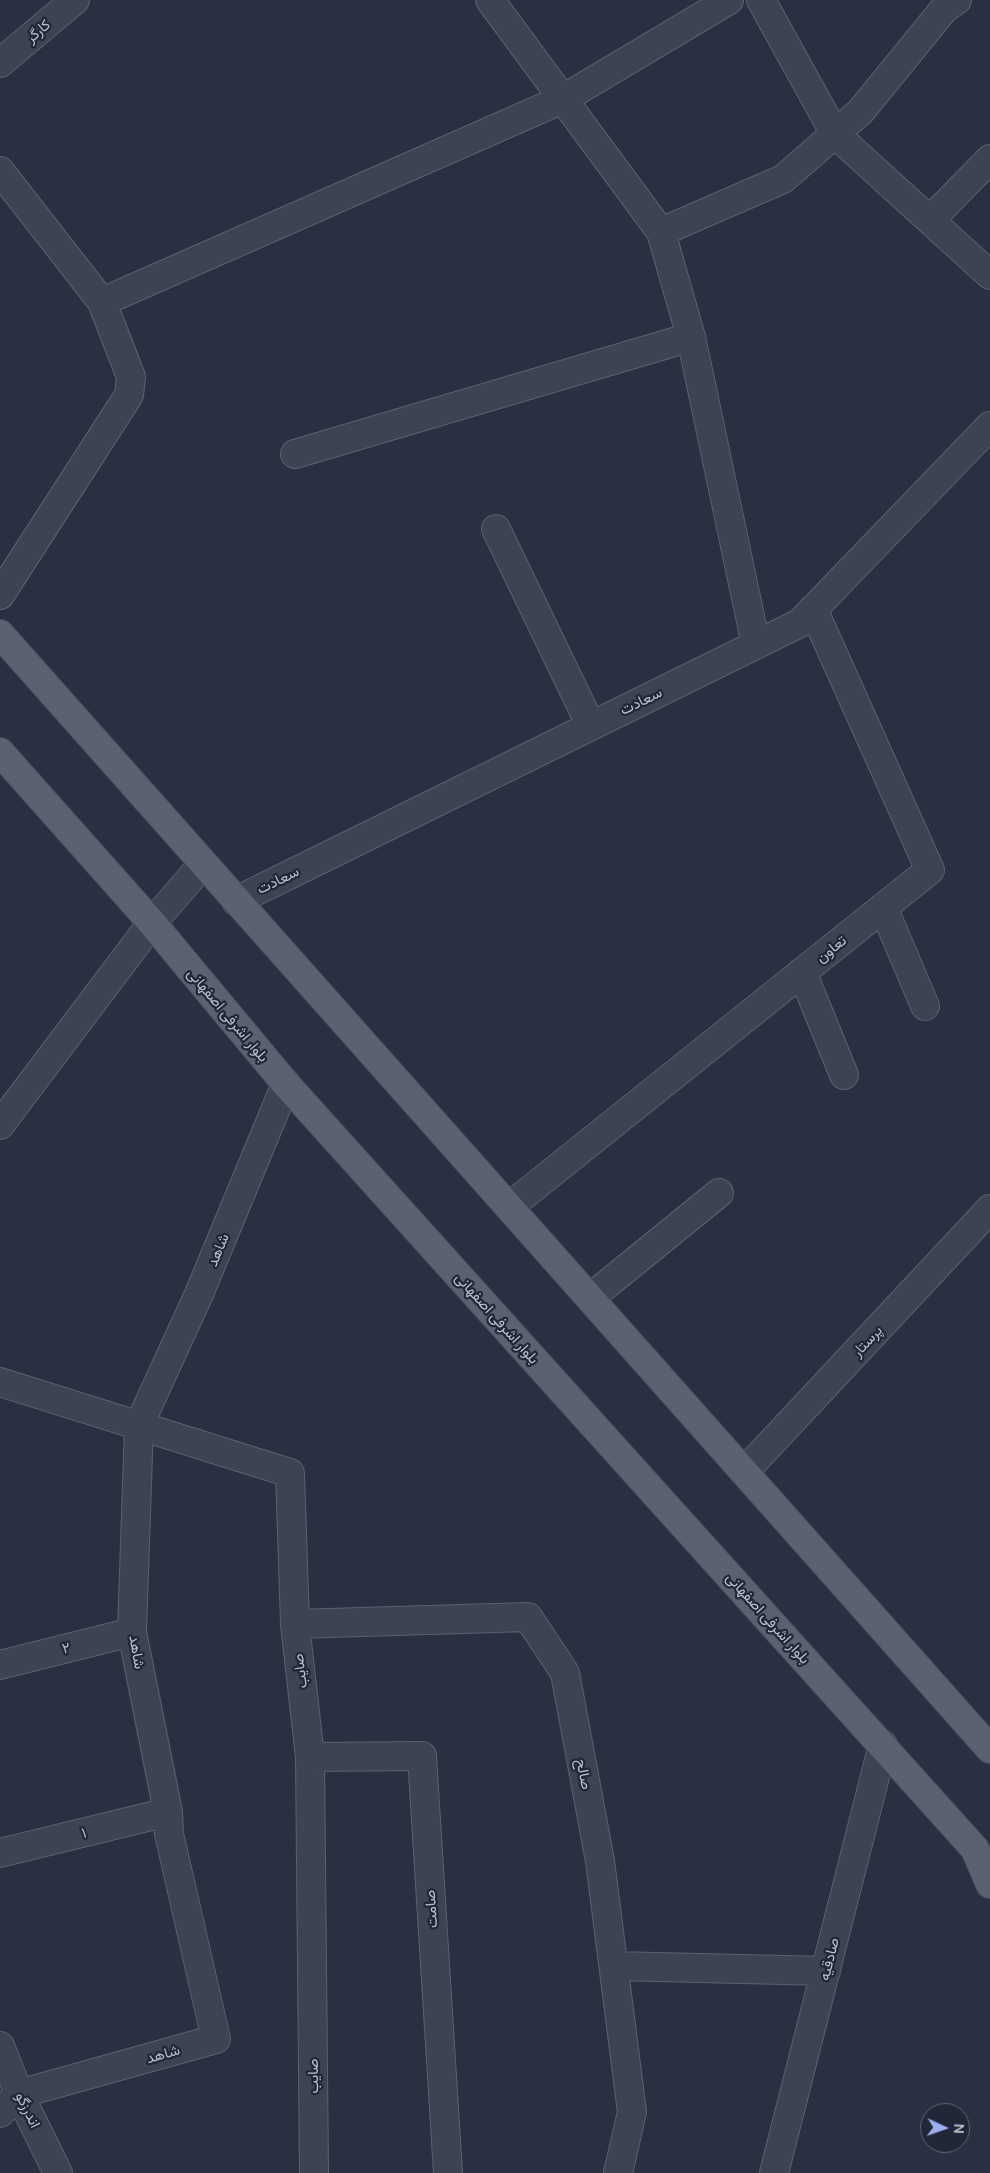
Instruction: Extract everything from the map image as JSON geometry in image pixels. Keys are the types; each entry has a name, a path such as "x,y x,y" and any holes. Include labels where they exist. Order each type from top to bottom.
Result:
{"main road":[{"path":"0,634 990,1749"},
{"name":"بلوار اشرفی اصفهانی","path":"0,752 152,923 286,1084 883,1745 975,1850 990,1884"}],"street":[{"name":"کارگر","path":"0,62 75,0"},
{"path":"490,0 660,232 691,337 756,645"},
{"path":"102,302 563,99 729,0"},
{"path":"760,0 835,134 990,275"},
{"path":"660,232 783,179 861,111 946,3"},
{"path":"930,220 990,159"},
{"path":"0,172 102,302 131,377 129,395 0,596"},
{"path":"294,454 691,337"},
{"name":"سعادت","path":"236,901 800,623 990,426"},
{"path":"496,529 591,726"},
{"name":"تعاون","path":"509,1207 930,870 813,609"},
{"path":"0,1125 152,923 203,864"},
{"path":"883,907 925,1006"},
{"path":"802,972 844,1075"},
{"name":"شاهد","path":"19,2094 216,2039 169,1834 168,1812 132,1632 139,1425 199,1294 286,1084"},
{"path":"590,1298 719,1193"},
{"name":"پرستار","path":"744,1472 990,1209"},
{"name":"صایب","path":"0,1382 290,1472 295,1624 310,1757 314,2173"},
{"name":"صالح","path":"295,1624 528,1617 565,1673 600,1861 632,2112 618,2173"},
{"name":"۲","path":"0,1665 132,1632"},
{"name":"صادقیه","path":"774,2173 883,1745"},
{"name":"صامت","path":"310,1757 422,1756 448,2173"},
{"name":"۱","path":"0,1853 168,1812"},
{"path":"614,1966 826,1971"},
{"name":"اندرزگو","path":"0,2046 19,2094 58,2173"},
{"path":"0,2113 19,2094"}]}
